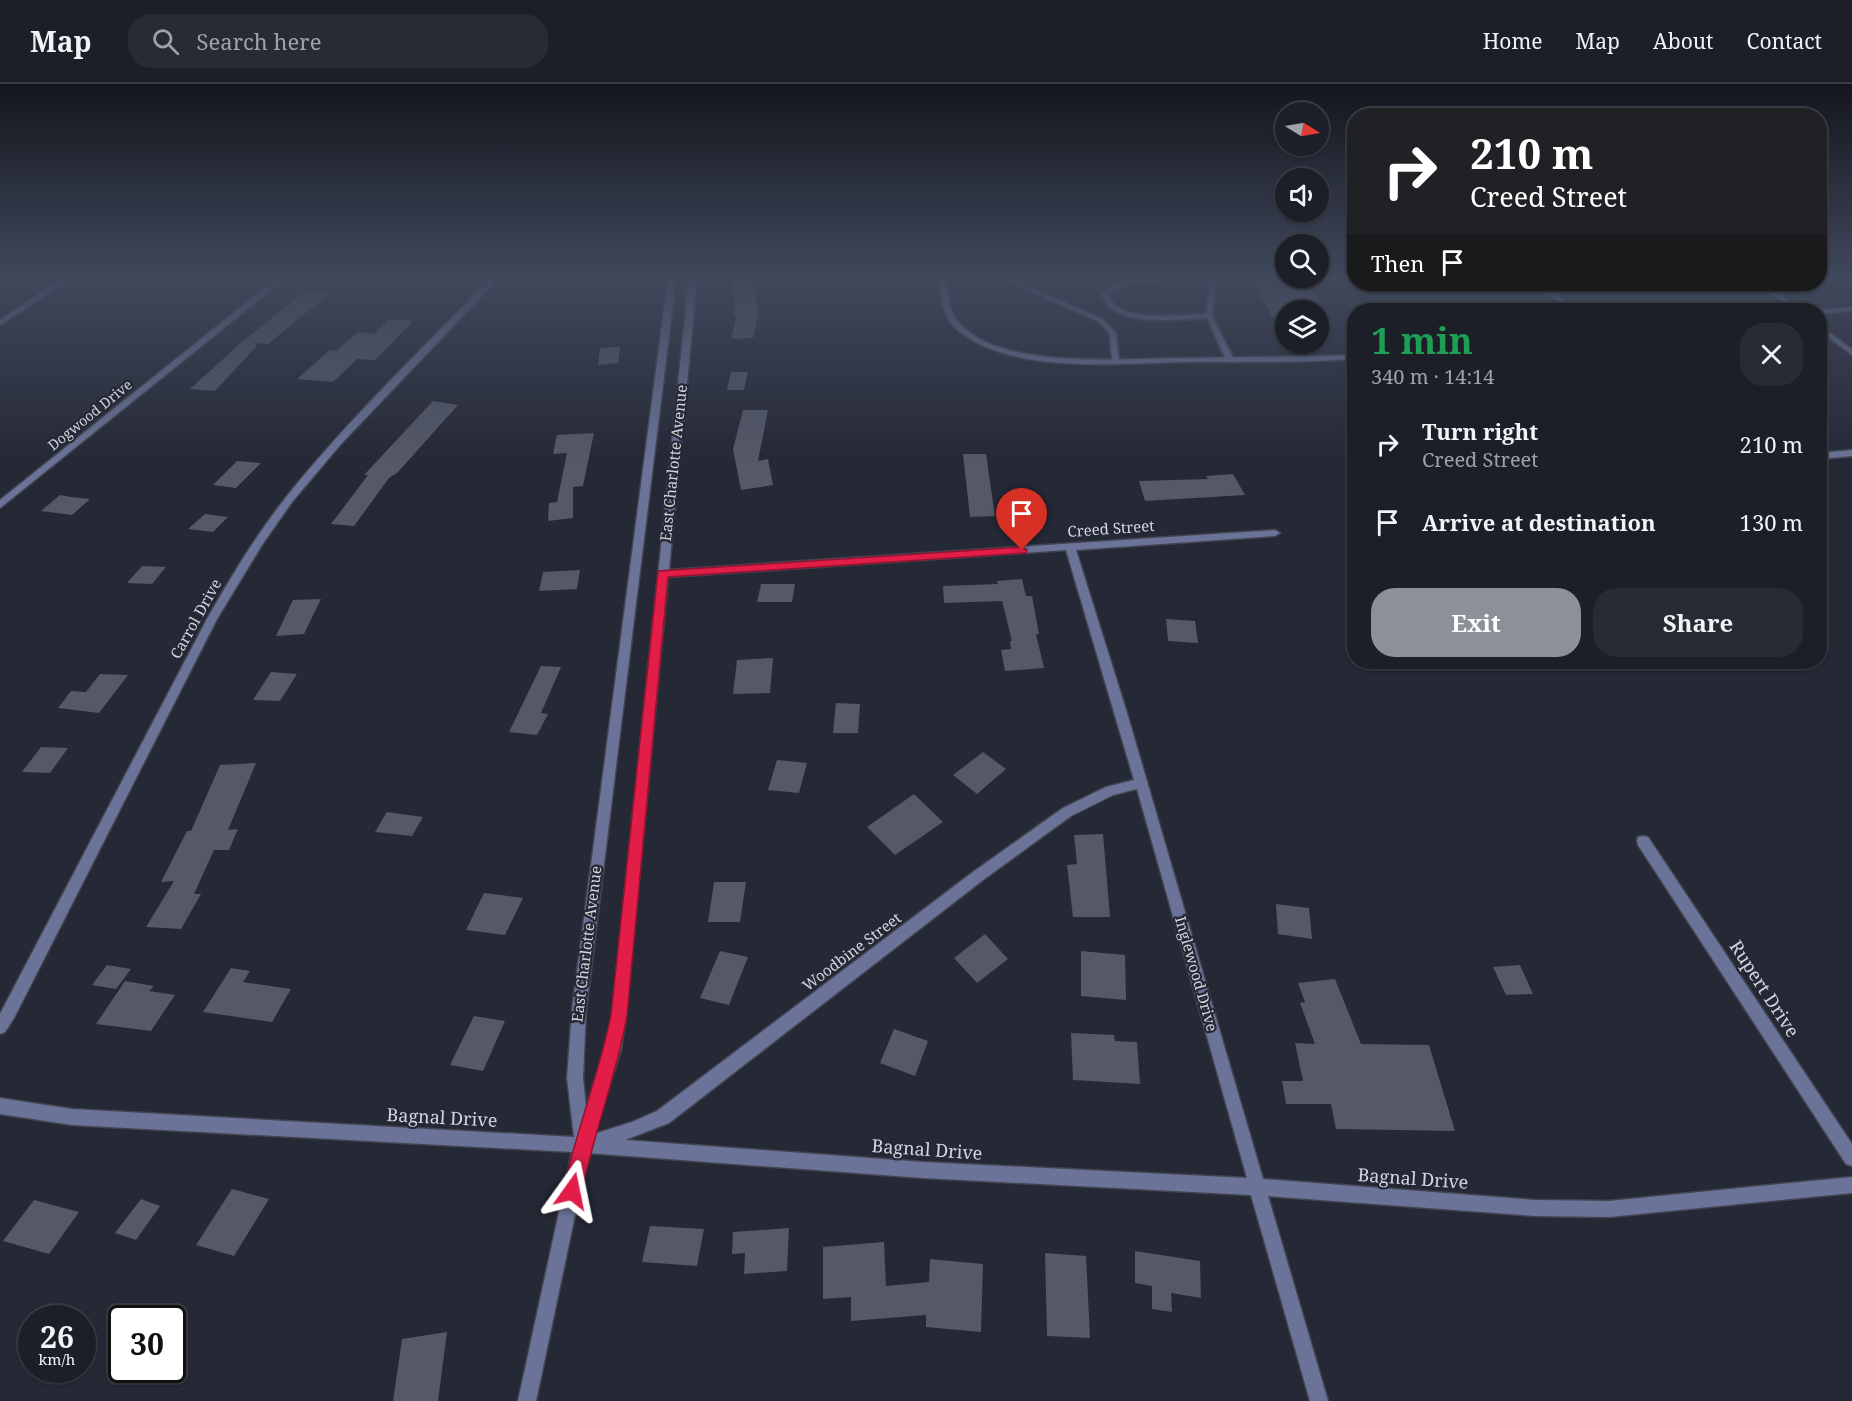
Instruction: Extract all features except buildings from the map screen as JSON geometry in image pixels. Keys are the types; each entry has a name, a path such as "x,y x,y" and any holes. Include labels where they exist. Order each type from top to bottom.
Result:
{"street":[{"name":"Dogwood Drive","path":"0,505 205,340"},
{"name":"Carrol Drive","path":"0,1027 212,619 247,559 316,467 436,340"},
{"name":"East Charlotte Avenue","path":"582,1145 575,1078 579,1010 664,340"},
{"name":"East Charlotte Avenue","path":"527,1401 582,1145 613,1048 619,1015 687,340"},
{"path":"978,340 1017,355 1044,358 1230,360 1347,357"},
{"path":"1836,340 1852,353"},
{"path":"1827,455 1852,453"},
{"name":"Creed Street","path":"663,574 1275,533"},
{"name":"Inglewood Drive","path":"1070,547 1141,783 1319,1401"},
{"name":"Woodbine Street","path":"582,1145 633,1130 663,1117 978,876 1067,812 1100,795 1141,783"},
{"name":"Rupert Drive","path":"1643,840 1852,1158"},
{"name":"Bagnal Drive","path":"0,1106 72,1117 582,1145 923,1170 1258,1187 1536,1208 1609,1209 1852,1185"}],"lane":[{"path":"1114,340 1116,360"},
{"path":"1221,340 1230,360"}],"route":[{"path":"572,1191 582,1145 613,1048 619,1015 663,574 1022,550"}]}
